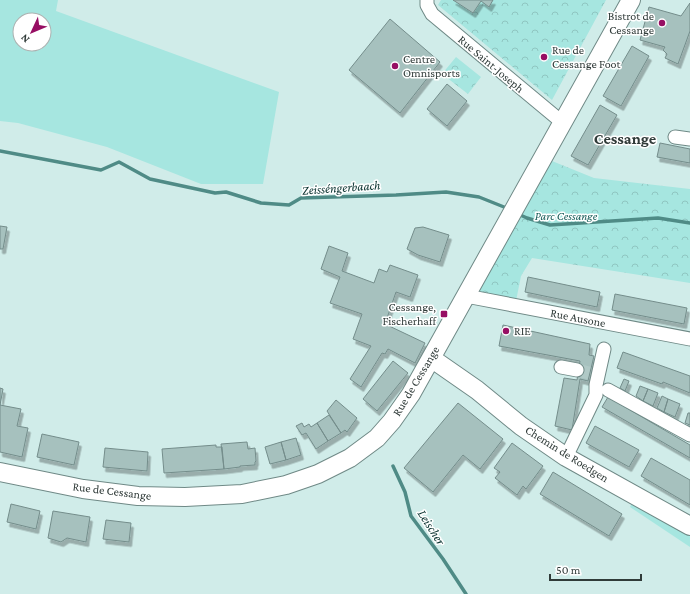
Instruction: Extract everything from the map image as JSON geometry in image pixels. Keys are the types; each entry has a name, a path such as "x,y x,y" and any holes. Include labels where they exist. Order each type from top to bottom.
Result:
{"main road":[{"name":"Rue de Cessange","path":"0,472 83,489 138,496 185,497 242,494 286,485 318,474 350,458 377,438 404,405 631,0"},
{"name":"Chemin de Roedgen","path":"431,358 477,390 521,426 566,457 690,526"}],"street":[{"name":"Rue Saint-Joseph","path":"428,0 427,5 432,14 563,123"},
{"path":"675,137 690,138"},
{"name":"Rue Ausone","path":"466,296 690,339"},
{"path":"588,373 604,349"},
{"path":"561,367 588,373"},
{"path":"566,457 596,395 588,373"},
{"path":"608,390 690,434"}],"green space":[{"path":"0,0 58,0 56,11 279,92 263,184 201,184 107,147 18,123 0,121"},
{"path":"441,0 606,0 552,100 438,5"},
{"path":"456,57 481,77 468,94 442,74"},
{"name":"Parc Cessange","path":"552,161 594,178 690,189 690,283 532,258 521,276 515,306 466,296 541,162"},
{"path":"633,501 690,533 690,547 630,507"}],"building":[{"path":"453,0 493,0 489,7 481,1 473,13"},
{"path":"690,3 690,31 678,64 665,58 667,54 663,50 665,47 640,40 649,7 681,16"},
{"name":"Centre Omnisports","path":"390,19 440,62 400,113 349,70"},
{"path":"632,46 649,56 621,106 603,96"},
{"path":"447,84 467,101 447,126 427,109"},
{"path":"600,105 617,115 588,165 571,156"},
{"path":"660,143 690,149 690,163 657,157"},
{"path":"0,226 7,227 3,249 0,249"},
{"path":"423,227 449,235 440,262 418,255 407,249 415,228"},
{"path":"329,246 348,253 342,271 374,283 379,269 387,272 390,265 418,275 410,297 396,292 385,324 425,343 415,363 388,349 385,354 382,353 361,387 350,379 371,346 353,339 362,314 330,303 340,277 321,269"},
{"path":"528,277 600,292 597,307 525,292"},
{"path":"615,294 687,308 684,324 612,310"},
{"path":"503,325 590,344 589,355 594,356 588,381 580,379 572,430 555,426 564,378 577,380 580,361 499,346"},
{"path":"623,352 690,376 690,393 663,382 662,384 617,368"},
{"path":"393,361 408,373 377,411 363,399"},
{"path":"624,379 629,381 625,391 620,388"},
{"path":"640,386 648,389 643,401 636,396"},
{"path":"0,388 3,389 0,405"},
{"path":"648,389 658,393 653,406 643,401"},
{"path":"662,396 668,399 664,412 657,408"},
{"path":"608,397 690,445 690,458 602,407"},
{"path":"668,399 680,404 675,417 664,412"},
{"path":"336,400 357,418 347,432 345,430 341,433 327,411"},
{"path":"458,403 503,439 480,469 463,455 433,492 404,468"},
{"path":"0,405 21,409 17,426 28,428 22,457 0,452"},
{"path":"688,413 690,413 690,425 685,423"},
{"path":"329,415 341,433 328,441 317,423"},
{"path":"302,423 304,427 309,424 311,427 317,423 328,441 316,449 306,433 302,435 296,426"},
{"path":"595,426 639,450 629,467 586,443"},
{"path":"42,434 79,442 74,465 37,457"},
{"path":"296,438 301,455 286,460 281,442"},
{"path":"247,442 248,449 255,448 255,465 224,469 221,444"},
{"path":"281,442 286,460 270,464 265,447"},
{"path":"512,443 543,466 526,489 523,486 517,495 495,478 500,472 494,468"},
{"path":"216,445 216,447 222,447 224,469 164,473 162,449"},
{"path":"105,448 148,452 147,471 103,467"},
{"path":"651,458 690,480 690,505 641,476"},
{"path":"553,472 622,514 609,536 540,494"},
{"path":"11,504 40,511 36,529 7,522"},
{"path":"53,511 90,517 86,542 67,538 61,542 48,538"},
{"path":"106,520 131,523 129,542 103,539"}],"waterway":[{"name":"Zeisséngerbaach","path":"0,151 101,170 119,162 150,179 215,193 226,192 261,203 289,205 301,198 446,192 479,197 509,209"},
{"name":"Zeisséngerbaach","path":"518,214 550,225 658,218 690,223"},
{"name":"Leischer","path":"393,466 405,492 411,516 443,559 466,594"}],"tunnel":[{"path":"577,370 589,373"}],"place":[{"name":"Bistrot de Cessange","path":"662,23"},
{"name":"Rue de Cessange Foot","path":"544,57"},
{"name":"Centre Omnisports","path":"395,66"},
{"name":"Cessange, Fischerhaff","path":"444,314"},
{"name":"RIE","path":"506,331"}],"district":[{"name":"Cessange","path":"625,138"}]}
